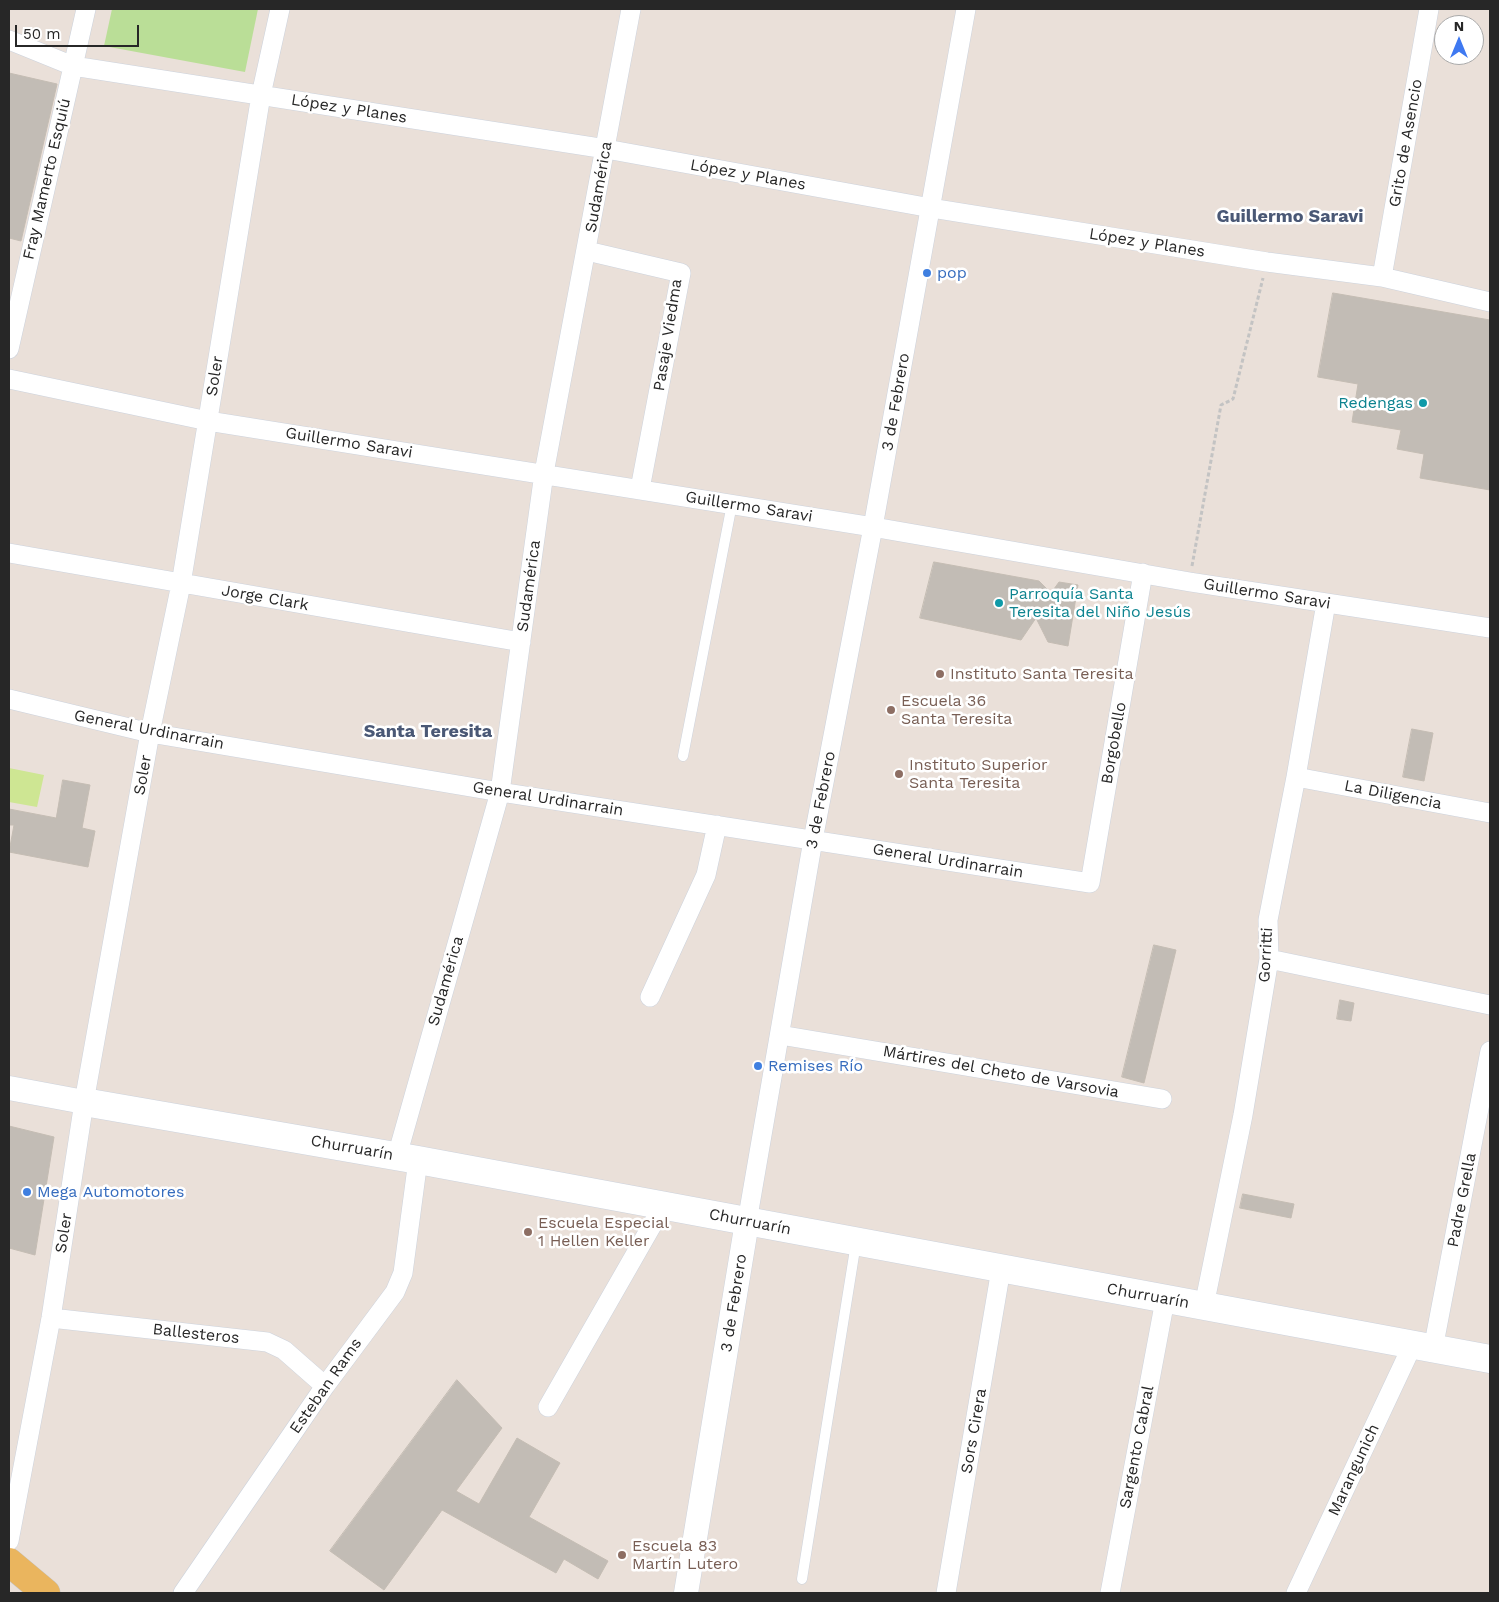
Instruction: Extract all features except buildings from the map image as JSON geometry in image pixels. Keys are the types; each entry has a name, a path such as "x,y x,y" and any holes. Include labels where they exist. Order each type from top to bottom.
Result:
{"main road":[{"name":"Churruarín","path":"84,1102 408,1158 1490,1359"},
{"path":"9,1562 46,1593"}],"street":[{"name":"Fray Mamerto Esquiú","path":"9,349 86,9"},
{"name":"Soler","path":"9,1541 51,1318 84,1102 150,732 180,584 261,95 280,9"},
{"name":"Sudamérica","path":"408,1158 500,792 544,473 631,9"},
{"name":"3 de Febrero","path":"686,1593 747,1222 813,840 873,527 966,9"},
{"name":"Grito de Asencio","path":"1382,277 1429,9"},
{"name":"López y Planes","path":"9,40 73,66 606,149 931,208 1267,262 1382,277 1490,302"},
{"name":"Pasaje Viedma","path":"587,251 681,273 640,489"},
{"name":"Guillermo Saravi","path":"9,378 208,421 544,473 1190,582 1490,628"},
{"name":"Jorge Clark","path":"9,553 521,642"},
{"name":"Borgobello","path":"1090,883 1143,573"},
{"name":"Gorritti","path":"1204,1306 1243,1115 1269,959 1268,920 1296,777 1326,603"},
{"name":"General Urdinarrain","path":"9,699 150,732 500,792 1090,883"},
{"name":"La Diligencia","path":"1296,777 1490,813"},
{"path":"650,997 706,875 717,825"},
{"path":"1269,959 1490,1005"},
{"name":"Mártires del Cheto de Varsovia","path":"780,1035 1162,1099"},
{"name":"Padre Grella","path":"1423,1347 1490,1051"},
{"name":"Churruarín","path":"9,1088 84,1102"},
{"name":"Esteban Rams","path":"183,1593 325,1386 395,1292 403,1273 408,1158"},
{"path":"548,1407 663,1206"},
{"name":"Sors Cirera","path":"946,1593 1002,1269"},
{"name":"Sargento Cabral","path":"1110,1593 1165,1300"},
{"name":"Ballesteros","path":"51,1318 267,1342 284,1350 325,1386"},
{"name":"Marangunich","path":"1296,1593 1423,1347"}],"lane":[{"path":"683,756 732,504"},
{"path":"802,1579 856,1242"}],"path":[{"path":"1190,582 1221,405 1233,399 1267,262"}],"green space":[{"path":"112,9 258,9 245,72 104,46"},
{"path":"9,768 44,775 37,807 9,802"}],"place":[{"name":"pop","path":"927,273"},
{"name":"Redengas","path":"1423,403"},
{"name":"Parroquía Santa Teresita del Niño Jesús","path":"999,603"},
{"name":"Instituto Santa Teresita","path":"940,674"},
{"name":"Escuela 36 Santa Teresita","path":"891,710"},
{"name":"Instituto Superior Santa Teresita","path":"899,774"},
{"name":"Remises Río","path":"758,1066"},
{"name":"Mega Automotores","path":"27,1192"},
{"name":"Escuela Especial 1 Hellen Keller","path":"528,1232"},
{"name":"Escuela 83 Martín Lutero","path":"622,1555"}],"district":[{"name":"Guillermo Saravi","path":"1290,217"},
{"name":"Santa Teresita","path":"428,732"}]}
